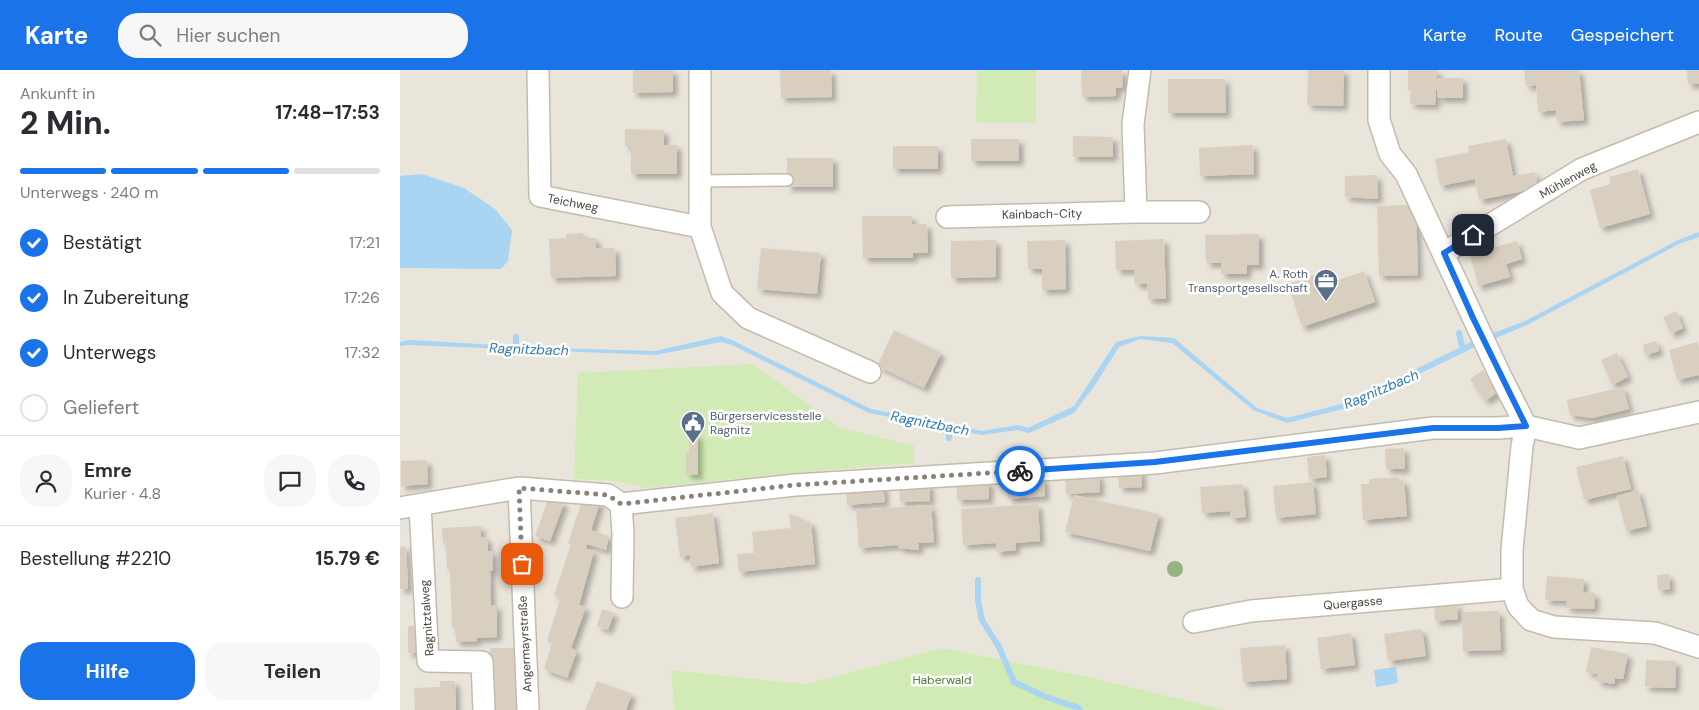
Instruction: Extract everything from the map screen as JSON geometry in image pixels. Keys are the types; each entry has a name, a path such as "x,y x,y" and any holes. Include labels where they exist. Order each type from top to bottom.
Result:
{"street":[{"name":"Teichweg","path":"538,70 540,196 700,227"},
{"path":"700,70 700,227 722,293 748,318 870,372"},
{"path":"1136,212 1133,124 1140,70"},
{"path":"1379,70 1379,120 1390,154 1406,174 1526,426 1522,446 1512,550 1512,589 1518,606 1536,623 1554,627 1655,633 1699,647"},
{"name":"Mühlenweg","path":"1444,253 1582,169 1699,122"},
{"name":"Kainbach-City","path":"947,217 1199,212"},
{"path":"410,506 519,488 614,499 795,485 1155,462 1433,428 1526,426 1579,438 1699,412"},
{"name":"Angermayrstraße","path":"519,488 528,710"},
{"path":"614,499 623,534 622,597"},
{"name":"Ragnitztalweg","path":"410,506 428,661 482,662 484,710"},
{"name":"Quergasse","path":"1194,622 1251,611 1512,589"}],"lane":[{"path":"701,181 787,180"}],"shaded area":[{"path":"400,70 1699,70 1699,710 1226,710 1089,677 942,648 805,684 671,670 674,710 400,710"},
{"path":"410,515 412,532 400,534 400,516"}],"green space":[{"path":"977,70 1036,70 1036,123 976,122"},
{"path":"753,364 839,427 914,446 914,463 646,488 615,481 574,479 578,373"},
{"name":"Haberwald","path":"942,648 1089,677 1226,710 674,710 671,670 805,684"}],"water":[{"path":"422,174 464,188 495,209 512,230 508,261 501,269 400,268 400,176"},
{"name":"Ragnitzbach","path":"1699,232 1699,237 1679,244 1527,325 1477,346 1351,407 1287,423 1253,410 1172,343 1140,339 1119,347 1095,385 1074,413 1029,433 1017,430 982,435 869,413 732,345 721,342 656,355 400,346 400,342 410,340 549,348 655,351 721,336 871,409 982,431 1018,425 1028,428 1074,406 1116,342 1140,336 1174,338 1257,408 1287,418 1349,402 1475,340 1525,321 1678,240"},
{"path":"1396,667 1398,683 1376,687 1374,670"}],"building":[{"path":"633,70 673,70 673,92 633,93"},
{"path":"780,70 831,70 832,97 781,98"},
{"path":"1081,70 1122,70 1123,87 1116,88 1116,96 1082,97"},
{"path":"1308,70 1344,70 1343,106 1307,105"},
{"path":"1408,70 1437,70 1437,78 1463,78 1463,98 1438,98 1436,90 1435,105 1410,104 1411,90 1408,90"},
{"path":"1524,70 1579,70 1584,120 1557,122 1556,110 1538,112 1536,85 1526,86"},
{"path":"1687,70 1699,70 1699,84 1688,84"},
{"path":"1168,79 1225,79 1226,113 1168,113"},
{"path":"625,129 664,130 664,145 677,145 677,174 631,174 631,146 625,146"},
{"path":"1073,136 1113,137 1113,157 1073,157"},
{"path":"971,139 1019,139 1019,161 971,161"},
{"path":"1506,139 1513,176 1535,172 1538,188 1479,200 1475,179 1440,186 1435,159 1469,152 1468,146"},
{"path":"1253,145 1254,174 1200,176 1199,148"},
{"path":"893,146 938,146 938,169 893,169"},
{"path":"787,158 833,158 833,187 787,187"},
{"path":"1638,169 1650,214 1600,228 1590,190 1611,184 1609,177"},
{"path":"1377,175 1378,199 1345,197 1345,176"},
{"path":"1416,205 1418,275 1379,276 1377,206"},
{"path":"862,216 912,216 912,224 927,224 928,253 913,253 913,258 863,258"},
{"path":"583,233 583,238 596,238 596,248 615,248 616,276 551,278 549,239 566,238 566,234"},
{"path":"1259,234 1259,265 1247,265 1247,274 1221,274 1221,263 1206,263 1205,235"},
{"path":"1164,239 1166,299 1148,299 1147,284 1135,284 1134,270 1116,270 1115,241"},
{"path":"996,240 996,277 951,278 951,241"},
{"path":"1065,240 1066,289 1042,290 1042,269 1028,269 1027,241"},
{"path":"1517,241 1522,259 1506,264 1510,277 1478,286 1470,254"},
{"path":"761,248 821,253 817,294 757,289"},
{"path":"1364,271 1375,302 1302,327 1288,284 1314,275 1318,287"},
{"path":"1676,311 1683,328 1671,334 1663,317"},
{"path":"894,330 941,353 924,388 877,366"},
{"path":"1656,341 1659,351 1645,355 1643,345"},
{"path":"1697,342 1699,348 1699,375 1677,380 1669,350"},
{"path":"1617,353 1628,377 1612,385 1601,360"},
{"path":"1483,370 1498,392 1485,401 1470,379"},
{"path":"1623,387 1629,409 1592,418 1570,415 1567,400"},
{"path":"690,434 698,435 698,475 686,474 686,453 689,453"},
{"path":"1404,448 1405,469 1386,469 1385,449"},
{"path":"1325,455 1327,477 1309,479 1307,457"},
{"path":"1623,456 1631,489 1584,500 1576,467"},
{"path":"427,460 428,484 401,486 401,461"},
{"path":"1141,470 1142,487 1119,488 1118,471"},
{"path":"1099,474 1100,492 1066,494 1065,476"},
{"path":"1399,477 1400,481 1404,481 1407,516 1363,520 1361,484 1369,484 1369,479"},
{"path":"1044,478 1045,496 1008,499 1006,481"},
{"path":"989,481 989,499 957,500 957,482"},
{"path":"1313,482 1316,514 1276,518 1273,486"},
{"path":"929,483 930,501 900,502 899,484"},
{"path":"1243,484 1246,517 1231,518 1230,511 1202,513 1200,487"},
{"path":"883,485 885,502 847,505 846,488"},
{"path":"1638,490 1647,526 1626,531 1617,496"},
{"path":"1074,495 1159,514 1150,551 1065,532"},
{"path":"549,497 564,503 550,541 535,536"},
{"path":"583,498 600,502 591,530 609,536 606,550 587,544 586,549 594,551 579,605 586,607 571,648 577,651 567,678 544,669 552,643 547,641 560,599 554,595 571,544 568,543"},
{"path":"1038,504 1040,541 1015,543 1016,550 996,552 996,543 963,545 961,509"},
{"path":"931,505 934,542 918,543 919,550 899,548 898,545 859,548 856,510"},
{"path":"713,513 719,563 691,567 690,555 680,557 675,518"},
{"path":"789,513 811,523 815,564 739,572 737,554 754,553 752,532 791,528"},
{"path":"481,526 481,537 487,537 488,551 492,551 493,571 490,571 491,606 497,605 497,637 477,638 477,641 456,642 455,627 452,628 450,569 447,569 446,543 443,544 442,528"},
{"path":"406,546 408,589 400,589 400,547"},
{"path":"1669,574 1670,589 1658,590 1657,575"},
{"path":"1547,576 1584,579 1583,592 1595,593 1594,609 1566,608 1566,601 1545,600"},
{"path":"1457,604 1458,619 1435,621 1434,606"},
{"path":"602,609 614,613 608,630 597,626"},
{"path":"1499,611 1501,650 1463,651 1462,612"},
{"path":"408,626 418,626 418,653 408,653"},
{"path":"1422,629 1426,656 1388,661 1384,634"},
{"path":"1351,633 1355,665 1321,669 1317,638"},
{"path":"1285,645 1287,679 1243,682 1240,648"},
{"path":"1591,647 1628,654 1623,679 1615,678 1614,684 1596,681 1598,674 1586,672"},
{"path":"490,648 515,648 519,710 493,710"},
{"path":"1646,660 1676,661 1675,688 1645,687"},
{"path":"440,681 455,681 456,710 415,710 414,688 440,687"},
{"path":"597,681 632,694 626,710 585,710"}],"waterway":[{"path":"1459,333 1463,350"},
{"path":"516,337 516,348"},
{"path":"949,427 949,438"},
{"path":"978,580 978,601 982,620 999,647 1014,682 1080,710"}],"way so far":[{"path":"522,564 519,488 608,495 621,504 795,485 1020,471"}],"place":[{"name":"A. Roth Transportgesellschaft","path":"1326,302"},
{"name":"Bürgerservicesstelle Ragnitz","path":"693,444"}],"route":[{"path":"1020,471 1155,462 1433,428 1526,426 1500,375 1444,253 1473,235"}]}
